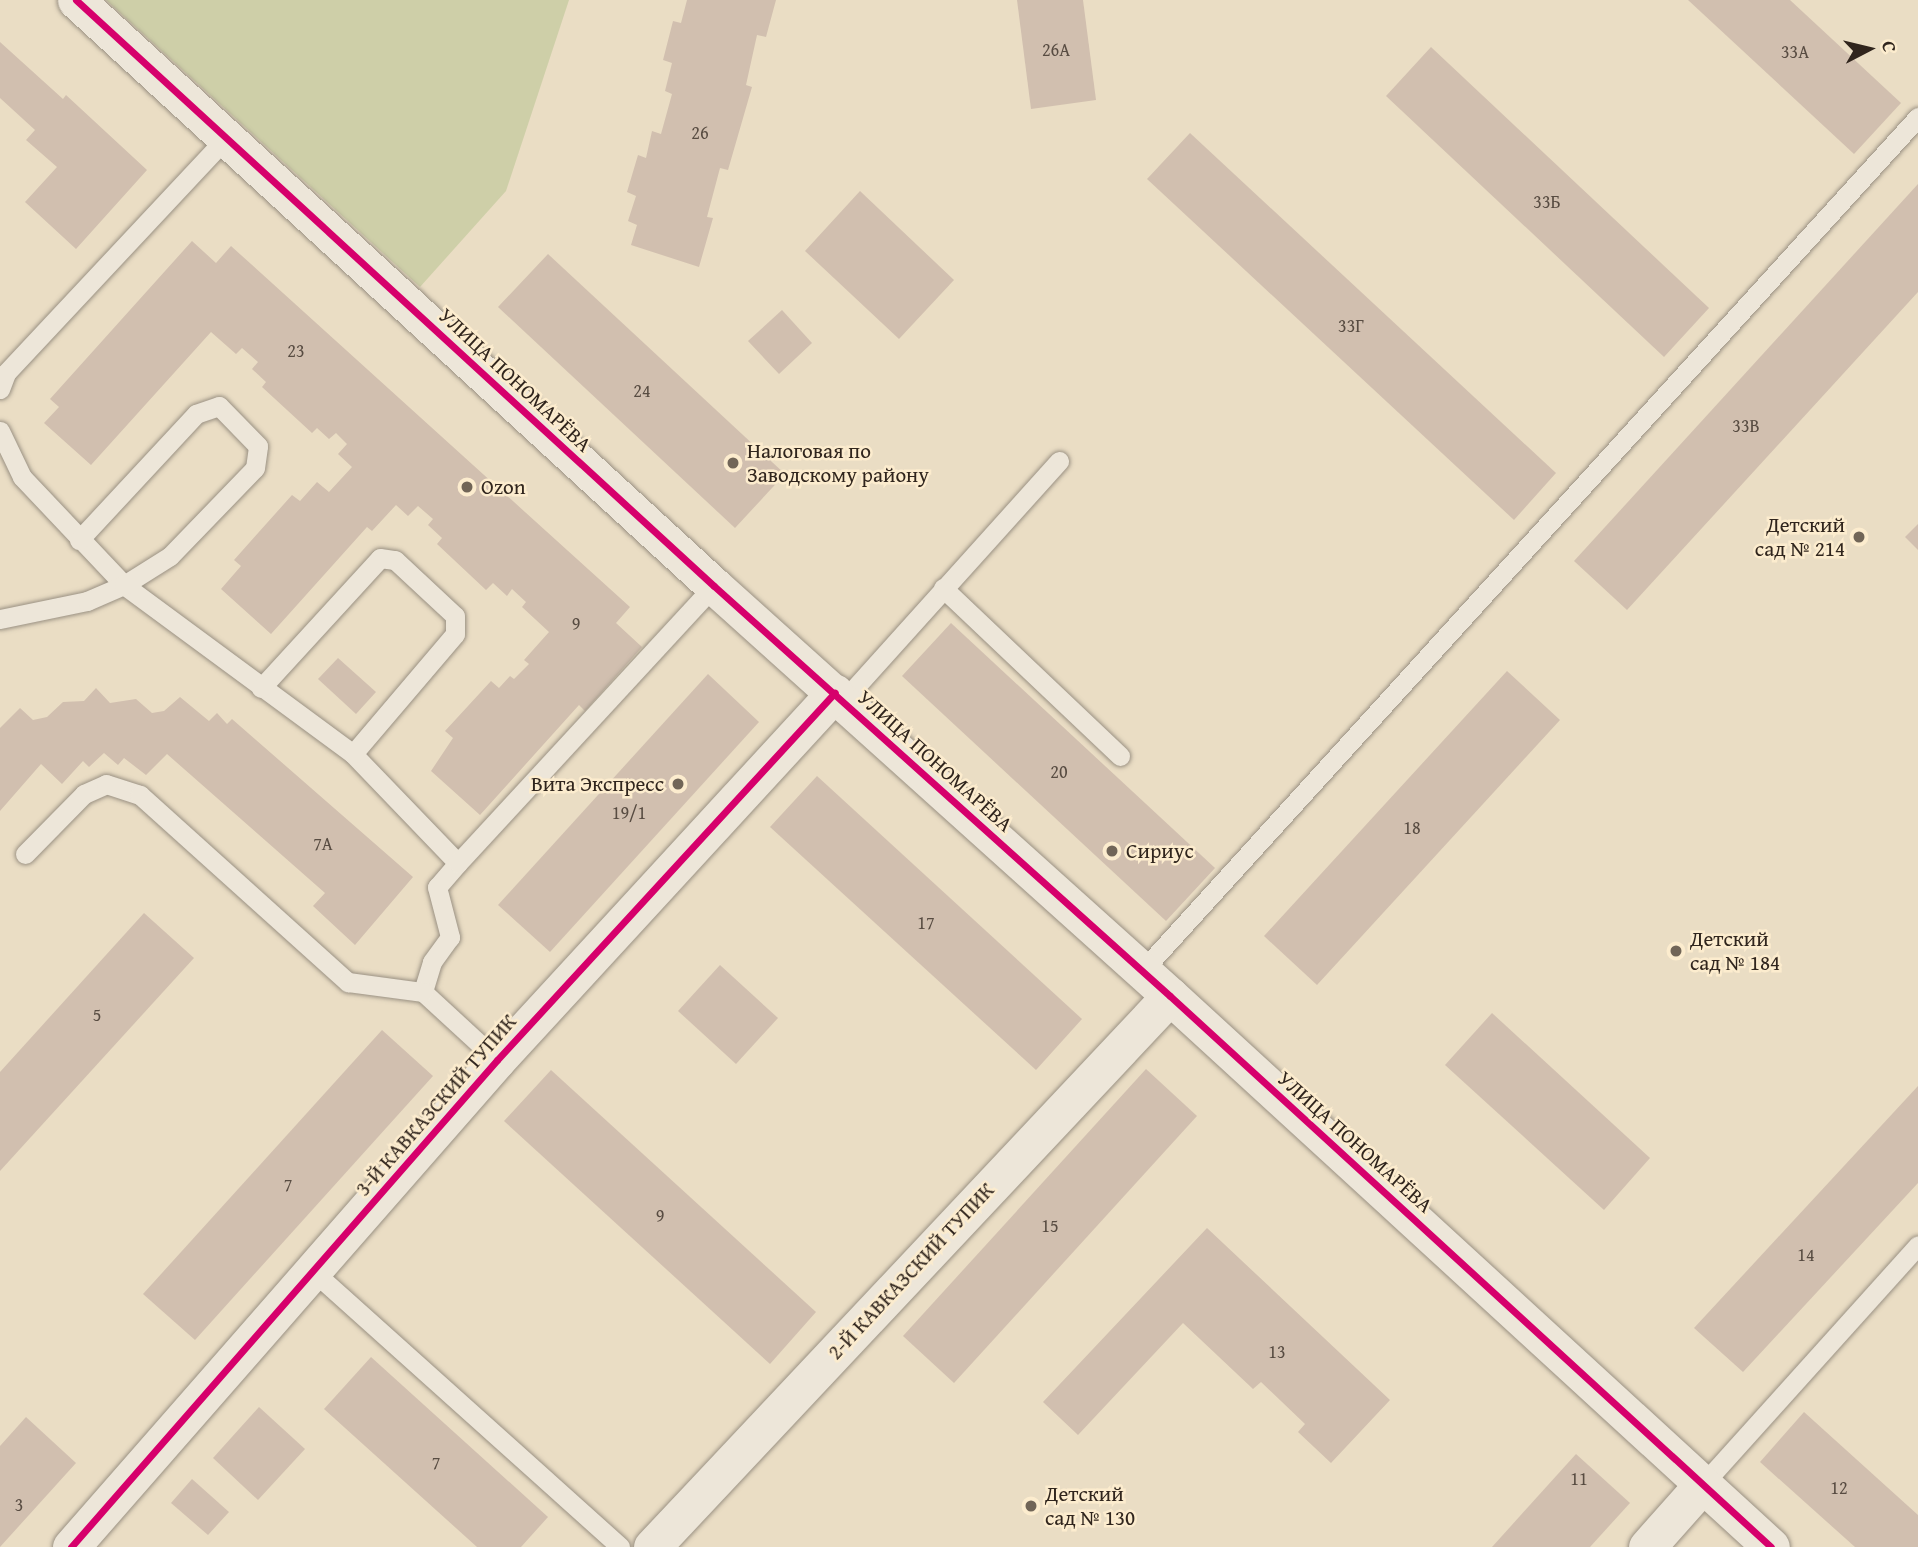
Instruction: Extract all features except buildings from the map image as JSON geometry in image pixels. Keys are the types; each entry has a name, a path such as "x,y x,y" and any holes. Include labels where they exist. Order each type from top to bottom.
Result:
{"street":[{"name":"УЛИЦА ПОНОМАРЁВА","path":"76,0 714,586 1170,996 1771,1547"},
{"name":"3-Й КАВКАЗСКИЙ ТУПИК","path":"71,1547 497,1060 839,697"},
{"name":"2-Й КАВКАЗСКИЙ ТУПИК","path":"653,1547 1170,996"},
{"path":"1647,1547 1703,1484"}],"lane":[{"path":"1142,971 1918,117"},
{"path":"0,389 6,373 226,138"},
{"path":"0,619 87,601 124,585 170,556 255,468 258,446 219,406 196,414 79,540"},
{"path":"0,431 22,477 124,585 353,754 458,863"},
{"path":"839,697 1059,461"},
{"path":"261,688 380,558 396,560 455,616 455,634 353,754"},
{"path":"422,992 432,962 450,937 437,887 714,586"},
{"path":"943,588 1120,756"},
{"path":"25,854 84,794 106,784 140,795 348,982 422,992 497,1060"},
{"path":"1703,1484 1918,1245"},
{"path":"314,1272 620,1547"}],"green space":[{"path":"106,0 569,0 506,191 420,287"}],"cycle path":[{"path":"76,0 714,586 1170,996 1771,1547"},
{"path":"71,1547 497,1060 835,693"}],"place":[{"name":"Налоговая по Заводскому району","path":"733,463"},
{"name":"Ozon","path":"467,487"},
{"name":"Детский сад № 214","path":"1859,537"},
{"name":"Вита Экспресс","path":"678,784"},
{"name":"Сириус","path":"1112,851"},
{"name":"Детский сад № 184","path":"1676,951"},
{"name":"Детский сад № 130","path":"1031,1506"}]}
